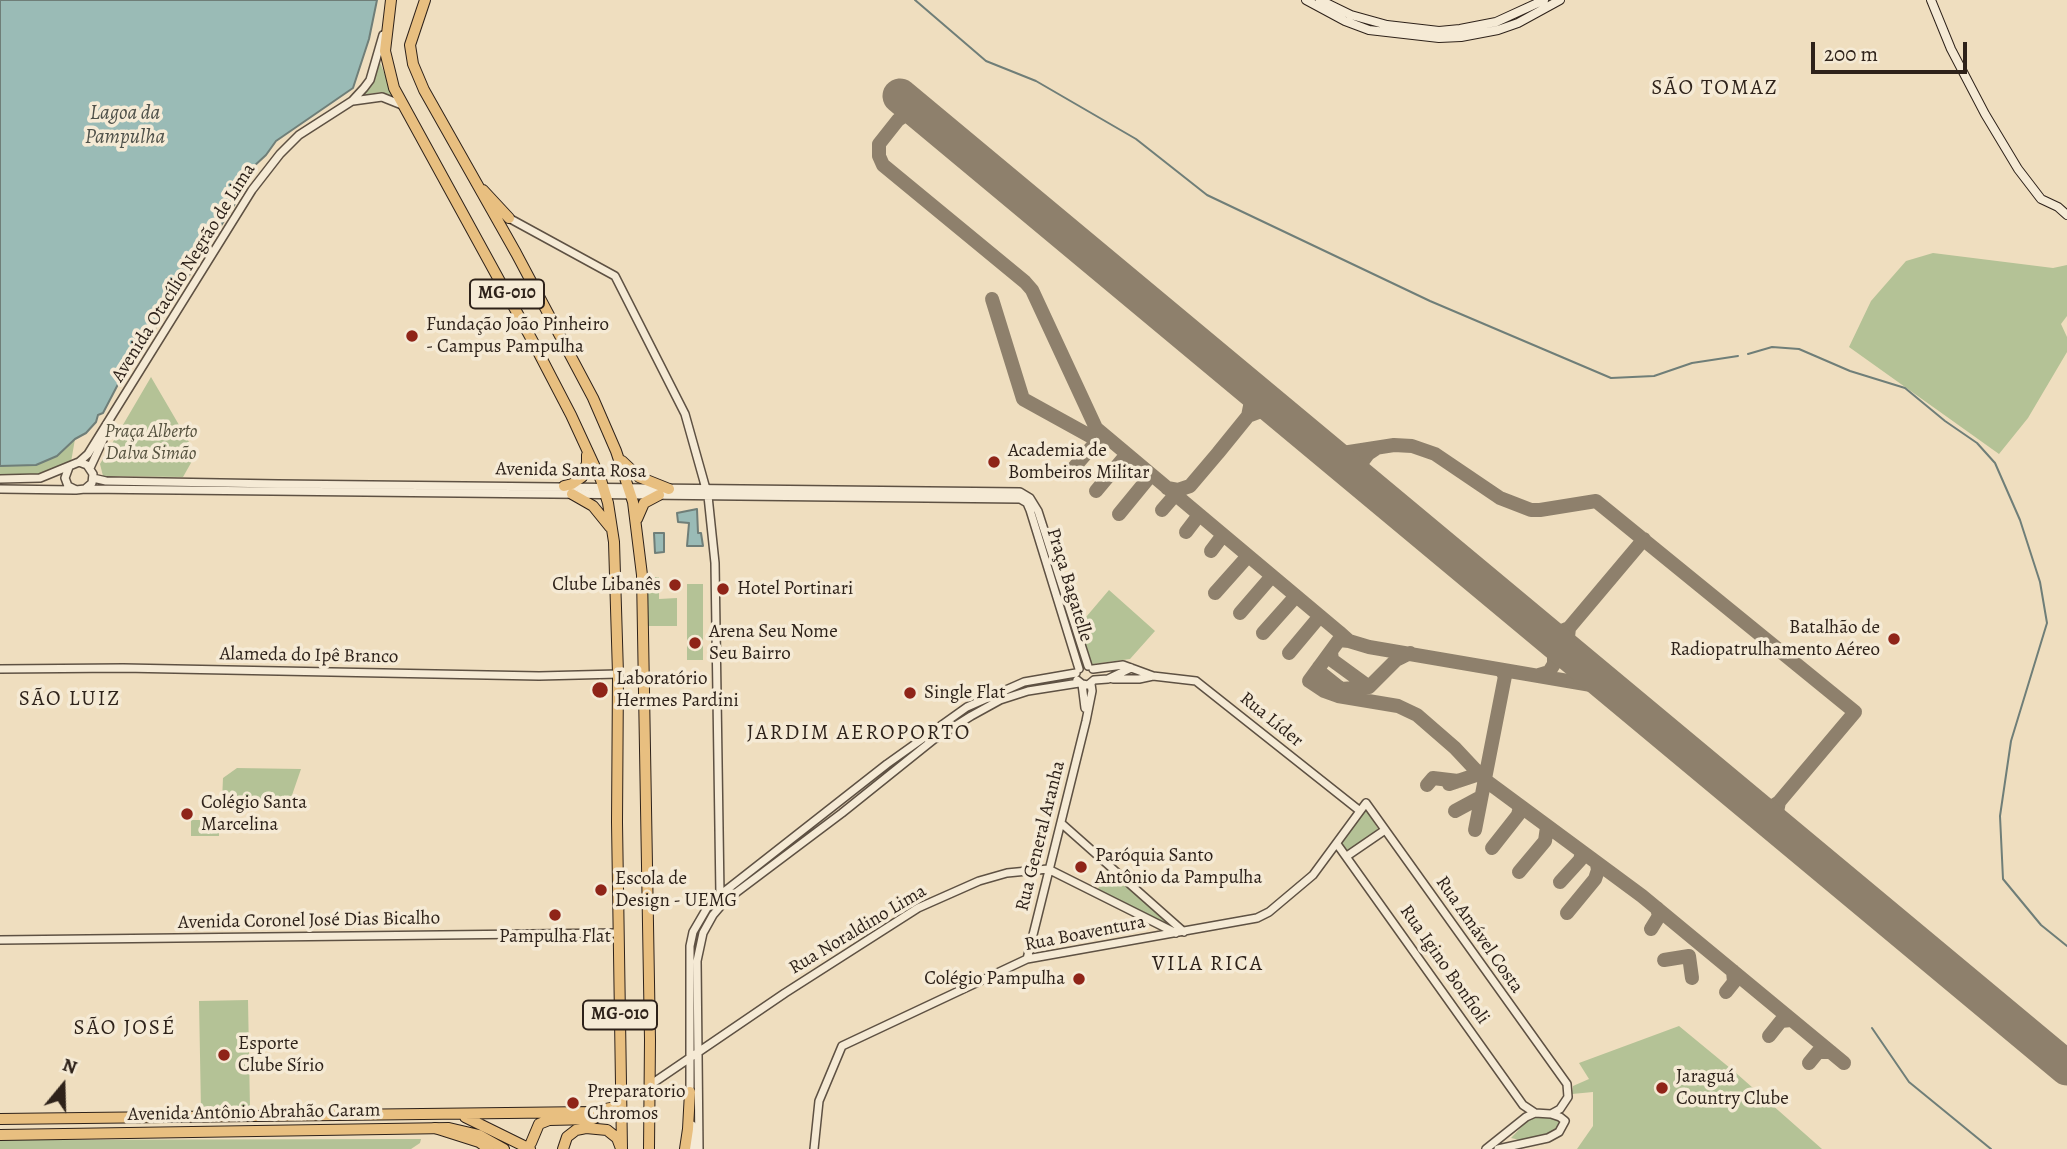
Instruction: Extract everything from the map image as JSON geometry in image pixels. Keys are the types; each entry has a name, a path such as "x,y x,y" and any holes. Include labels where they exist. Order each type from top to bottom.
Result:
{"main road":[{"name":"MG-010","path":"391,0 386,63 394,88 532,340 605,490 613,531 618,674 621,1149"},
{"name":"MG-010","path":"425,0 410,45 412,64 593,398 630,491 642,575 649,1149"},
{"path":"1306,0 1345,21 1369,30 1439,38 1498,30 1518,23 1560,0"},
{"path":"1320,0 1351,15 1375,22 1439,31 1496,22 1544,0"},
{"path":"1931,0 1951,49 2005,148 2041,199 2067,215"},
{"path":"478,185 494,198 511,219"},
{"path":"564,486 582,477 587,463 587,450"},
{"path":"616,451 625,465 639,477 669,488"},
{"path":"572,495 593,506 613,531"},
{"path":"636,523 641,507 648,499 659,495"},
{"path":"685,1149 690,1092"},
{"path":"531,1146 535,1130 549,1119 593,1119 615,1107 622,1096"},
{"name":"Avenida Antônio Abrahão Caram","path":"0,1119 609,1110"},
{"name":"Avenida Antônio Abrahão Caram","path":"450,1114 466,1117 531,1146"},
{"path":"117,1118 117,1132"},
{"path":"435,1128 489,1149"},
{"name":"Avenida Antônio Abrahão Caram","path":"0,1135 435,1128 457,1129 479,1135 504,1149"},
{"path":"563,1149 567,1137 576,1130 586,1128 607,1130 617,1138 621,1149"}],"street":[{"name":"Avenida Otacílio Negrão de Lima","path":"79,462 90,452 220,240 270,166 299,135 352,101 370,80 388,18"},
{"name":"Avenida Otacílio Negrão de Lima","path":"352,101 382,97 404,106"},
{"path":"492,211 615,276 678,395 685,414 707,492 715,563 720,895"},
{"path":"502,227 511,219"},
{"name":"Avenida Otacílio Negrão de Lima","path":"90,468 113,415"},
{"path":"0,480 40,478 79,462 90,468 93,478 85,489 4,489"},
{"path":"69,466 65,478 68,486 76,490"},
{"name":"Avenida Santa Rosa","path":"93,478 106,481 278,484 564,486 659,495 707,492 1020,492 1030,498 1034,511"},
{"path":"4,489 13,482 26,479"},
{"name":"Avenida Santa Rosa","path":"630,491 669,488 707,492"},
{"name":"Avenida Santa Rosa","path":"85,489 572,495 605,490"},
{"name":"Praça Bagatelle","path":"1034,511 1093,682"},
{"name":"Praça Bagatelle","path":"1034,511 1080,683"},
{"name":"Rua Líder","path":"694,1055 689,961 693,932 707,908 887,764 967,707 1024,682 1114,665 1131,667 1153,676 1196,681 1360,811"},
{"name":"Rua Líder","path":"1108,679 1131,667"},
{"name":"Alameda do Ipê Branco","path":"0,669 124,668 539,676 618,674"},
{"name":"Rua Líder","path":"694,1055 700,943 709,922 725,901 933,740 1000,700 1028,691 1108,679 1153,676"},
{"name":"Rua General Aranha","path":"1027,958 1086,721 1093,682"},
{"name":"Rua General Aranha","path":"1080,683 1086,721"},
{"name":"Rua Boaventura","path":"814,1149 819,1101 842,1046 1027,958 1257,918 1269,912 1313,875 1366,803"},
{"name":"Rua Amável Costa","path":"1366,803 1567,1084 1564,1103 1551,1114"},
{"path":"1060,823 1180,932"},
{"path":"1347,856 1385,830"},
{"name":"Rua Igino Bonfioli","path":"1337,844 1523,1105 1535,1113"},
{"path":"1048,869 1180,932"},
{"name":"Rua Noraldino Lima","path":"650,1085 918,908 979,881 1007,873 1048,869"},
{"name":"Avenida Coronel José Dias Bicalho","path":"0,940 618,933"},
{"path":"693,1149 690,1092 694,1055"},
{"path":"694,1055 699,1149"},
{"name":"Rua Igino Bonfioli","path":"1523,1105 1526,1117"},
{"path":"1488,1149 1526,1117 1535,1113 1551,1114 1565,1121 1559,1132 1548,1138 1498,1149"}],"green space":[{"path":"379,60 394,97 381,92 362,95"},
{"path":"1933,253 2053,268 2067,265 2067,316 2061,324 2067,337 2067,352 2028,418 1999,454 1849,347 1871,301 1906,261"},
{"name":"Praça Alberto Dalva Simão","path":"151,377 196,454 183,477 103,476 100,464"},
{"path":"75,439 71,462 40,478 0,479 0,466 36,465 57,456"},
{"path":"646,577 659,577 659,599 677,598 677,626 647,626"},
{"path":"687,584 703,584 703,660 687,660"},
{"path":"1109,590 1155,631 1130,659 1093,664 1085,661 1075,630"},
{"path":"237,768 301,769 290,801 222,801 223,778"},
{"path":"1366,810 1378,829 1348,851 1341,843"},
{"path":"191,820 219,820 219,836 191,836"},
{"path":"1108,868 1175,929 1097,891"},
{"name":"Esporte Clube Sírio","path":"248,1000 250,1109 201,1110 199,1001"},
{"name":"Jaraguá Country Clube","path":"1679,1026 1822,1149 1577,1149 1593,1126 1593,1092 1572,1094 1573,1086 1589,1079 1579,1063"},
{"path":"1550,1116 1565,1121 1558,1131 1524,1141 1511,1138 1530,1118"},
{"path":"421,1139 420,1143 411,1149 0,1149 0,1140"}],"water":[{"name":"Lagoa da Pampulha","path":"0,0 377,0 369,39 353,88 276,141 252,168 244,169 238,199 154,330 138,339 138,346 103,413 98,415 96,422 86,433 75,439 57,456 36,465 0,466"},
{"path":"697,509 698,533 701,533 703,546 687,546 689,523 678,522 677,513"},
{"path":"654,533 664,533 664,552 655,553"}],"waterway":[{"path":"915,0 986,61 1036,81 1136,139 1207,195 1430,301 1611,378 1654,376 1692,363 1738,356"},
{"path":"1748,354 1772,347 1799,349 1850,371 1905,388 1977,443 1995,463 2020,520 2040,582 2047,623 2011,741 2000,816 2003,879 2041,925 2067,946"},
{"path":"1872,1028 1909,1082 1991,1149"}],"taxiway":[{"path":"928,120 912,115 898,120 879,144 879,156 883,165 1032,290 1096,428 1349,641 1369,647 1597,686 1617,694"},
{"path":"992,299 1023,399 1090,436 1096,428"},
{"path":"1167,488 1178,490 1190,486 1248,416 1251,401 1248,387"},
{"path":"1248,416 1264,410 1279,412"},
{"path":"1071,471 1103,434"},
{"path":"1326,451 1336,454 1394,445 1412,446 1435,454 1500,498 1531,510 1596,501 1855,712 1779,802 1770,808 1752,806"},
{"path":"1367,486 1362,476 1362,462 1377,448"},
{"path":"1096,491 1127,454"},
{"path":"1119,514 1151,475"},
{"path":"1162,510 1175,495"},
{"path":"1186,532 1199,515"},
{"path":"1211,551 1223,535"},
{"path":"1541,631 1557,633 1569,628 1644,539"},
{"path":"1215,593 1248,556"},
{"path":"1240,613 1272,576"},
{"path":"1263,633 1296,596"},
{"path":"1289,653 1320,616"},
{"path":"1569,628 1567,646 1574,658"},
{"path":"1539,675 1549,672 1554,664 1554,647 1550,638"},
{"path":"1349,641 1339,640 1309,681 1338,696 1398,706 1417,715 1455,748 1485,780 1642,896 1844,1063"},
{"path":"1331,652 1332,660 1369,687"},
{"path":"1319,667 1321,673 1341,689 1369,687 1396,660 1410,653"},
{"path":"1475,830 1505,676 1501,670"},
{"path":"1449,784 1485,770"},
{"path":"1427,785 1433,778 1458,781"},
{"path":"1455,811 1481,797"},
{"path":"1779,802 1776,817 1781,830"},
{"path":"1492,848 1518,815 1520,807"},
{"path":"1519,872 1545,841 1547,827"},
{"path":"1560,882 1580,860 1582,853"},
{"path":"1567,913 1595,879 1597,864"},
{"path":"1651,929 1659,916 1657,908"},
{"path":"1664,960 1689,956 1692,978"},
{"path":"1726,992 1734,982 1733,971"},
{"path":"1769,1036 1781,1021 1791,1020"},
{"path":"1809,1063 1818,1052 1831,1052"}],"runway":[{"path":"900,96 2067,1068"}],"place":[{"name":"Fundação João Pinheiro - Campus Pampulha","path":"412,336"},
{"name":"Academia de Bombeiros Militar","path":"994,462"},
{"name":"Clube Libanês","path":"675,585"},
{"name":"Hotel Portinari","path":"723,589"},
{"name":"Batalhão de Radiopatrulhamento Aéreo","path":"1894,639"},
{"name":"Arena Seu Nome Seu Bairro","path":"695,643"},
{"name":"Laboratório Hermes Pardini","path":"600,690"},
{"name":"Single Flat","path":"910,693"},
{"name":"Colégio Santa Marcelina","path":"187,814"},
{"name":"Paróquia Santo Antônio da Pampulha","path":"1081,867"},
{"name":"Escola de Design - UEMG","path":"601,890"},
{"name":"Pampulha Flat","path":"555,915"},
{"name":"Colégio Pampulha","path":"1079,979"},
{"name":"Esporte Clube Sírio","path":"224,1055"},
{"name":"Jaraguá Country Clube","path":"1662,1088"},
{"name":"Preparatorio Chromos","path":"573,1103"}],"district":[{"name":"SÃO TOMAZ","path":"1715,89"},
{"name":"SÃO LUIZ","path":"70,700"},
{"name":"JARDIM AEROPORTO","path":"859,734"},
{"name":"VILA RICA","path":"1208,965"},
{"name":"SÃO JOSÉ","path":"125,1029"}]}
